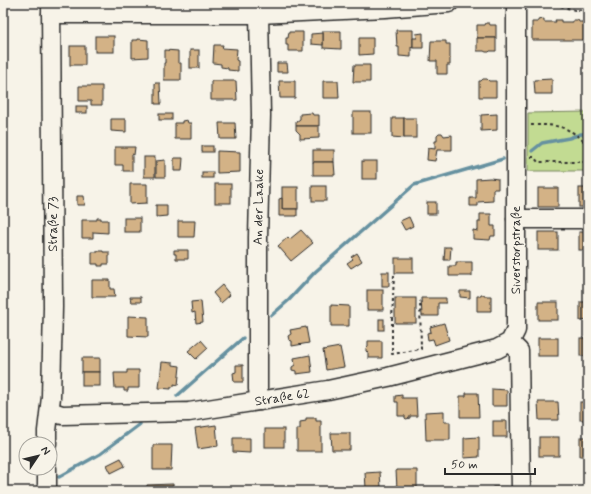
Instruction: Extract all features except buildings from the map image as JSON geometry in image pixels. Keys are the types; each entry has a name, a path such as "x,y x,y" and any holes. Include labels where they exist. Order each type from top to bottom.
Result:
{"street":[{"path":"51,8 259,14 449,3"},
{"name":"Siverstorpstraße","path":"510,342 516,330 516,3"},
{"name":"Straße 73","path":"47,436 51,397 53,306 51,8"},
{"name":"An der Laake","path":"259,14 261,115 258,261 258,389 260,401"},
{"path":"516,219 588,219"},
{"path":"510,342 519,351 521,491"},
{"name":"Straße 62","path":"50,412 62,415 189,412 328,390 388,377 498,349 504,347 510,342"},
{"path":"47,476 47,491"}],"path":[{"path":"536,3 553,4 575,10 588,10"},
{"path":"528,125 550,125 564,128 571,131 588,145"},
{"path":"528,158 534,157 538,162 588,162"},
{"path":"394,275 392,354 421,349 420,301"}],"green space":[{"path":"588,112 588,171 528,171 528,113"}],"waterway":[{"path":"532,151 542,143 581,134 588,134"},
{"path":"272,315 289,300 315,272 414,185 503,159"},
{"path":"177,396 243,338"},
{"path":"59,477 100,454 140,424"}]}
